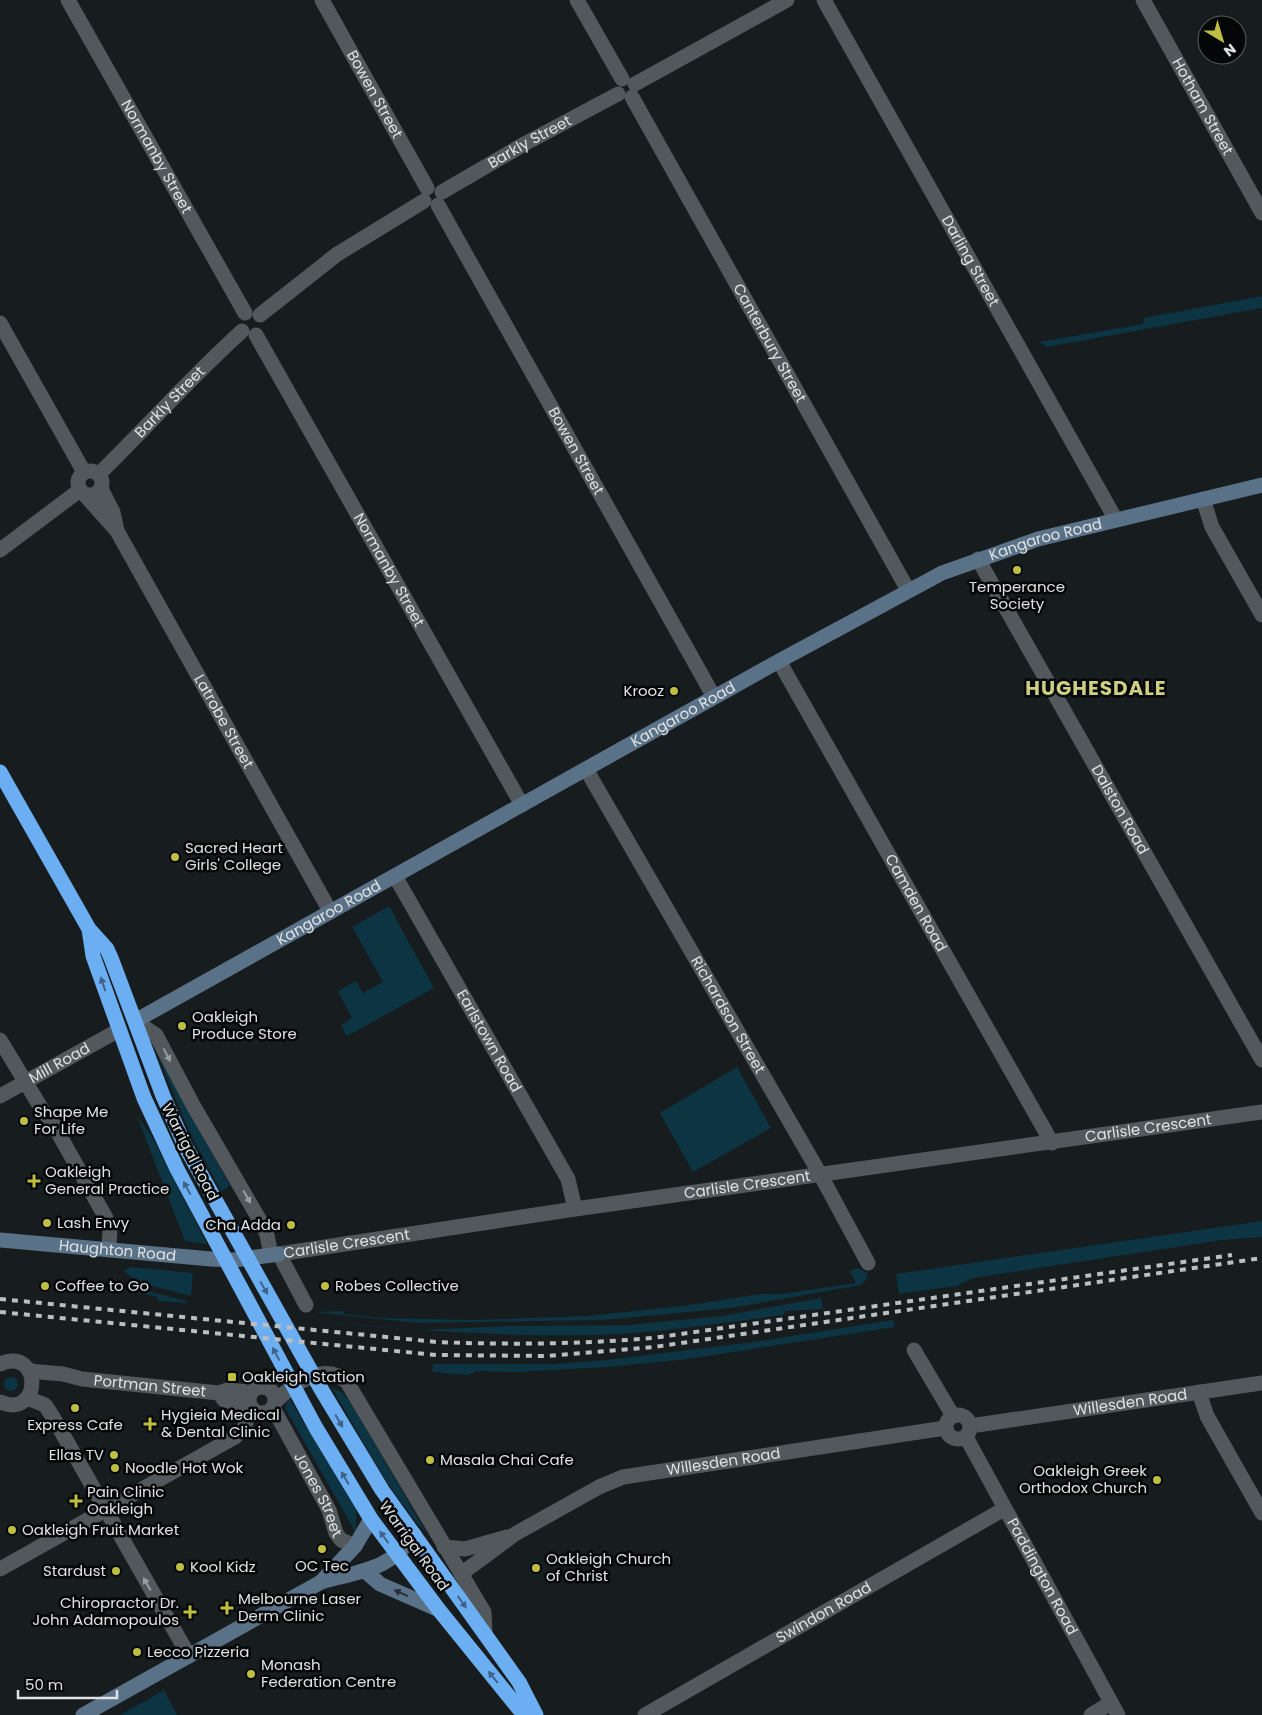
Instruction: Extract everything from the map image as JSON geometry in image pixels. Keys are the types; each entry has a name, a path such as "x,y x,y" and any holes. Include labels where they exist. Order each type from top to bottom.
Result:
{"highway":[{"name":"Warrigal Road","path":"0,772 89,929 106,949 167,1105 189,1154 320,1389 369,1471 485,1633 524,1690 536,1715"},
{"name":"Warrigal Road","path":"89,929 93,956 150,1111 177,1169 299,1397 371,1519 439,1610 524,1715"}],"street":[{"name":"Normanby Street","path":"68,0 253,314"},
{"name":"Bowen Street","path":"322,0 714,697"},
{"name":"Canterbury Street","path":"577,0 908,590"},
{"name":"Barkly Street","path":"253,314 336,255 433,197 526,143 787,0"},
{"name":"Darling Street","path":"824,0 1116,520"},
{"name":"Hotham Street","path":"1143,0 1262,213"},
{"path":"253,314 263,326 249,333 240,320 253,314"},
{"path":"0,323 91,473 102,479 101,489 93,495 82,492"},
{"name":"Normanby Street","path":"249,333 522,805"},
{"name":"Barkly Street","path":"91,473 151,423 207,363 249,333"},
{"path":"82,492 78,478 91,473"},
{"name":"Kangaroo Road","path":"135,1021 908,590 978,559 1038,540 1262,485"},
{"name":"Latrobe Street","path":"101,489 112,512 117,531"},
{"path":"0,550 82,492"},
{"name":"Latrobe Street","path":"82,492 117,531 330,911"},
{"path":"1204,499 1212,527 1262,616"},
{"name":"Dalston Road","path":"978,559 1262,1060"},
{"name":"Camden Road","path":"779,661 1052,1143"},
{"name":"Richardson Street","path":"586,769 820,1174 868,1263"},
{"name":"Earlstown Road","path":"395,876 568,1179 575,1209"},
{"name":"Warrigal Road","path":"135,1021 156,1035 262,1224 275,1254 306,1305"},
{"name":"Mill Road","path":"0,1096 119,1030"},
{"path":"0,1040 43,1112 52,1122 106,1218 110,1228 109,1250"},
{"name":"Carlisle Crescent","path":"234,1260 575,1209 1262,1112"},
{"name":"Haughton Road","path":"0,1240 234,1260"},
{"path":"914,1350 949,1422 950,1437 957,1440 968,1431 965,1417 949,1422"},
{"name":"Portman Street","path":"0,1364 14,1361 21,1363 29,1370 63,1374 82,1379 219,1393 227,1390 250,1402"},
{"path":"29,1370 30,1393 45,1405 53,1417 104,1510 189,1656"},
{"name":"Warrigal Road","path":"272,1399 292,1378 304,1379 328,1374 340,1377 347,1382 484,1612 485,1633"},
{"name":"Portman Street","path":"1,1404 16,1404 30,1393 49,1383 72,1382 82,1379"},
{"name":"Willesden Road","path":"968,1431 1262,1382"},
{"path":"0,1569 235,1437 244,1428 250,1402 258,1387 272,1399 263,1413 250,1402"},
{"path":"1199,1392 1207,1416 1262,1513"},
{"name":"Jones Street","path":"272,1399 330,1510 336,1534 341,1540 355,1546"},
{"name":"Willesden Road","path":"461,1574 516,1534 599,1487 623,1477 949,1422"},
{"name":"Paddington Road","path":"968,1431 1004,1509 1115,1709"},
{"name":"Swindon Road","path":"645,1715 1004,1509"},
{"path":"321,1582 355,1546 371,1519"},
{"path":"82,1715 321,1582 365,1572 387,1562 406,1547 414,1534"},
{"name":"Willesden Road","path":"444,1547 465,1549 516,1534"},
{"path":"365,1572 380,1584 439,1610"},
{"path":"1091,1715 1115,1709"}],"shaded area":[{"path":"1262,296 1262,308 1047,347 1039,342 1143,324 1144,318"},
{"path":"389,906 434,988 347,1036 341,1025 352,1018 338,991 356,981 363,993 383,982 352,927"},
{"path":"155,1049 230,1186 221,1191 190,1133"},
{"path":"737,1067 771,1128 693,1172 660,1113"},
{"path":"137,1116 151,1135 207,1244 185,1241"},
{"path":"1262,1221 1262,1237 1222,1240 973,1278 956,1286 899,1294 896,1274"},
{"path":"131,1267 193,1273 191,1296 140,1283 123,1271"},
{"path":"857,1268 868,1273 867,1278 861,1285 731,1308 603,1320 419,1323 312,1312 343,1311 344,1314 382,1318 474,1320 587,1316 682,1306 761,1294 781,1294 856,1283 850,1271"},
{"path":"139,1289 187,1301 187,1303 158,1301 158,1297 139,1293"},
{"path":"821,1298 823,1309 786,1311 783,1315 640,1333 519,1335 421,1330 508,1326 628,1325 722,1316"},
{"path":"301,1320 374,1326 414,1330"},
{"path":"893,1320 895,1327 688,1359 607,1367 517,1372 477,1371 468,1375 432,1372 433,1364 553,1364 607,1360 761,1341"},
{"path":"8,1377 14,1377 18,1384 14,1391 8,1391 4,1387 4,1381"},
{"path":"332,1388 341,1392 350,1401 427,1534 387,1482"},
{"path":"289,1398 356,1509 356,1533 285,1408"},
{"path":"164,1690 177,1715 120,1715"}],"railway":[{"path":"0,1299 437,1342 572,1343 653,1338 1232,1255"},
{"path":"0,1312 436,1355 547,1356 654,1347 1262,1258"}],"place":[{"name":"Temperance Society","path":"1017,570"},
{"name":"Krooz","path":"674,691"},
{"name":"Sacred Heart Girls' College","path":"175,857"},
{"name":"Oakleigh Produce Store","path":"182,1026"},
{"name":"Shape Me For Life","path":"24,1121"},
{"name":"Oakleigh General Practice","path":"34,1181"},
{"name":"Lash Envy","path":"47,1223"},
{"name":"Cha Adda","path":"291,1225"},
{"name":"Coffee to Go","path":"45,1286"},
{"name":"Robes Collective","path":"325,1286"},
{"name":"Oakleigh Station","path":"232,1377"},
{"name":"Express Cafe","path":"75,1408"},
{"name":"Hygieia Medical & Dental Clinic","path":"150,1424"},
{"name":"Ellas TV","path":"114,1455"},
{"name":"Masala Chai Cafe","path":"430,1460"},
{"name":"Noodle Hot Wok","path":"115,1468"},
{"name":"Oakleigh Greek Orthodox Church","path":"1157,1480"},
{"name":"Pain Clinic Oakleigh","path":"76,1501"},
{"name":"Oakleigh Fruit Market","path":"12,1530"},
{"name":"OC Tec","path":"322,1549"},
{"name":"Kool Kidz","path":"180,1567"},
{"name":"Oakleigh Church of Christ","path":"536,1568"},
{"name":"Stardust","path":"116,1571"},
{"name":"Melbourne Laser Derm Clinic","path":"227,1608"},
{"name":"Chiropractor Dr. John Adamopoulos","path":"190,1612"},
{"name":"Lecco Pizzeria","path":"137,1652"},
{"name":"Monash Federation Centre","path":"251,1674"}],"district":[{"name":"HUGHESDALE","path":"1096,688"}]}
